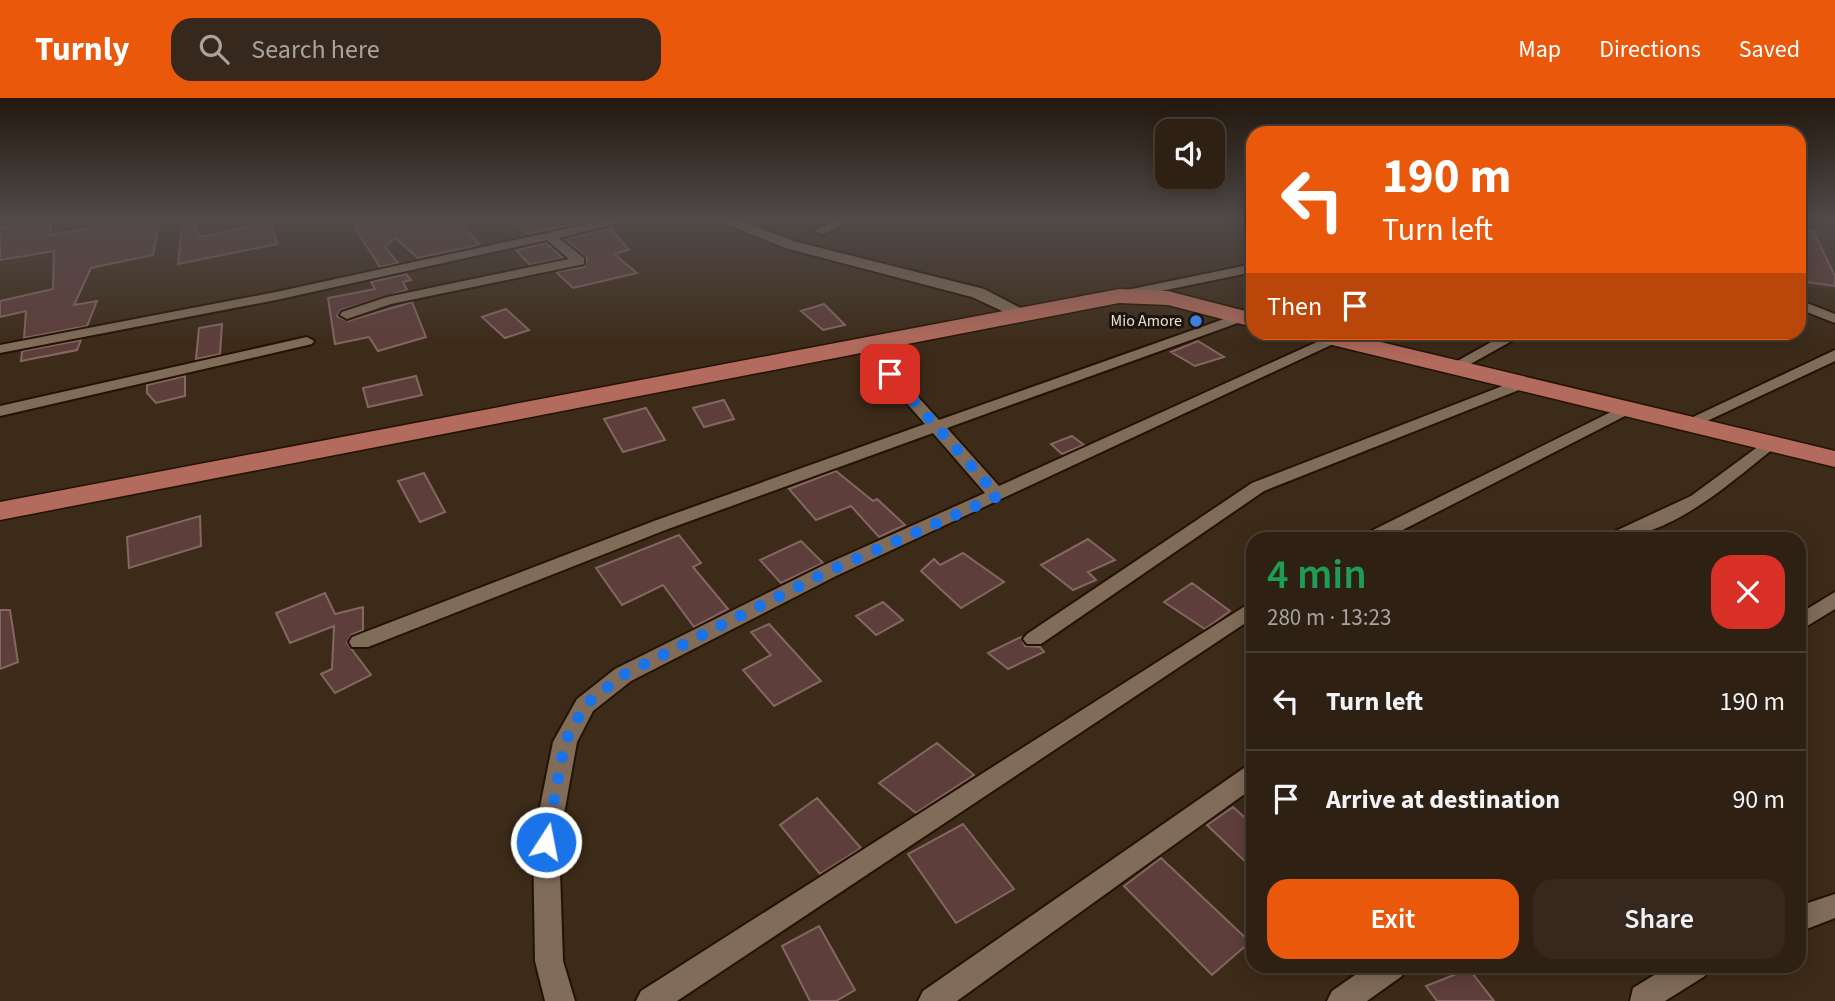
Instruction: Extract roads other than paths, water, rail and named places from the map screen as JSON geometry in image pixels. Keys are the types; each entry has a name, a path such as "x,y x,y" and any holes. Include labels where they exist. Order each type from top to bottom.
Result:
{"main road":[{"path":"0,511 864,351 915,344 958,326 1119,296 1168,298 1246,318"},
{"path":"1358,340 1518,385 1767,445 1833,458"},
{"path":"0,494 688,365 802,348 864,351"},
{"path":"0,524 864,351"}],"street":[{"path":"0,349 276,296 431,261"},
{"path":"347,314 387,301 578,261"},
{"path":"854,261 978,293 1021,313"},
{"path":"1119,296 1246,269"},
{"path":"1806,307 1835,319"},
{"path":"360,642 661,525 1246,318"},
{"path":"560,1001 549,961 546,842 565,742 585,705 623,675 829,571 1336,340"},
{"path":"1453,368 1506,340"},
{"path":"0,411 307,341"},
{"path":"864,351 940,427 998,496"},
{"path":"1684,425 1835,355"},
{"path":"1034,639 1258,486 1518,385"},
{"path":"1384,532 1623,411"},
{"path":"1629,532 1698,500 1767,445"},
{"path":"1806,619 1835,599"},
{"path":"651,1001 1246,613"},
{"path":"933,1001 1246,780"},
{"path":"1806,916 1835,906"},
{"path":"1342,1001 1382,973"},
{"path":"1643,998 1684,973"}],"place":[{"name":"Mio Amore","path":"1196,321"}]}
